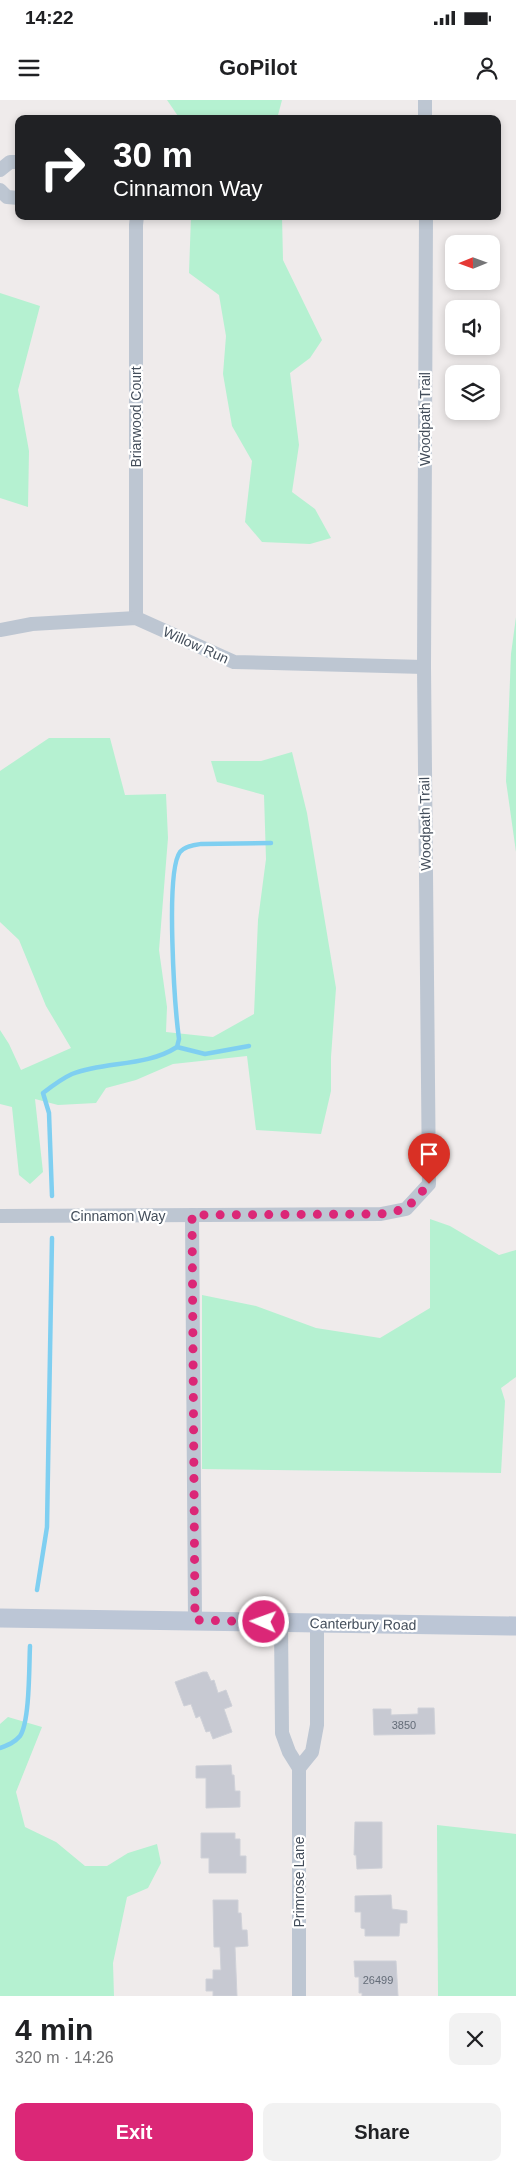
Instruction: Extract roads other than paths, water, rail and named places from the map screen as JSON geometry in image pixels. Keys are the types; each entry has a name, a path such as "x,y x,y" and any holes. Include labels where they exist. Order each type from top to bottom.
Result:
{"street":[{"path":"425,100 425,115"},
{"path":"0,170 8,163 15,162"},
{"path":"0,190 7,197 15,198"},
{"name":"Briarwood Court","path":"136,618 137,220"},
{"name":"Woodpath Trail","path":"192,1215 381,1214 406,1209 429,1184 424,667 426,220"},
{"name":"Willow Run","path":"0,630 32,624 136,618 234,662 424,667"},
{"path":"192,1215 195,1620"},
{"name":"Cinnamon Way","path":"0,1216 192,1215"},
{"name":"Canterbury Road","path":"0,1618 516,1626"},
{"name":"Primrose Lane","path":"281,1623 282,1732 289,1752 299,1768 299,1996"},
{"path":"299,1768 312,1752 317,1725 317,1623"}],"waterway":[{"path":"52,1196 49,1113 43,1093 60,1080 72,1074 98,1067 152,1058 177,1047 179,1039 175,1000 172,912 175,865 180,852 187,847 201,844 271,843"},
{"path":"177,1047 205,1054 249,1046"},
{"path":"37,1590 47,1527 52,1238"},
{"path":"0,1748 8,1745 20,1736 23,1729 26,1718 30,1646"}]}
